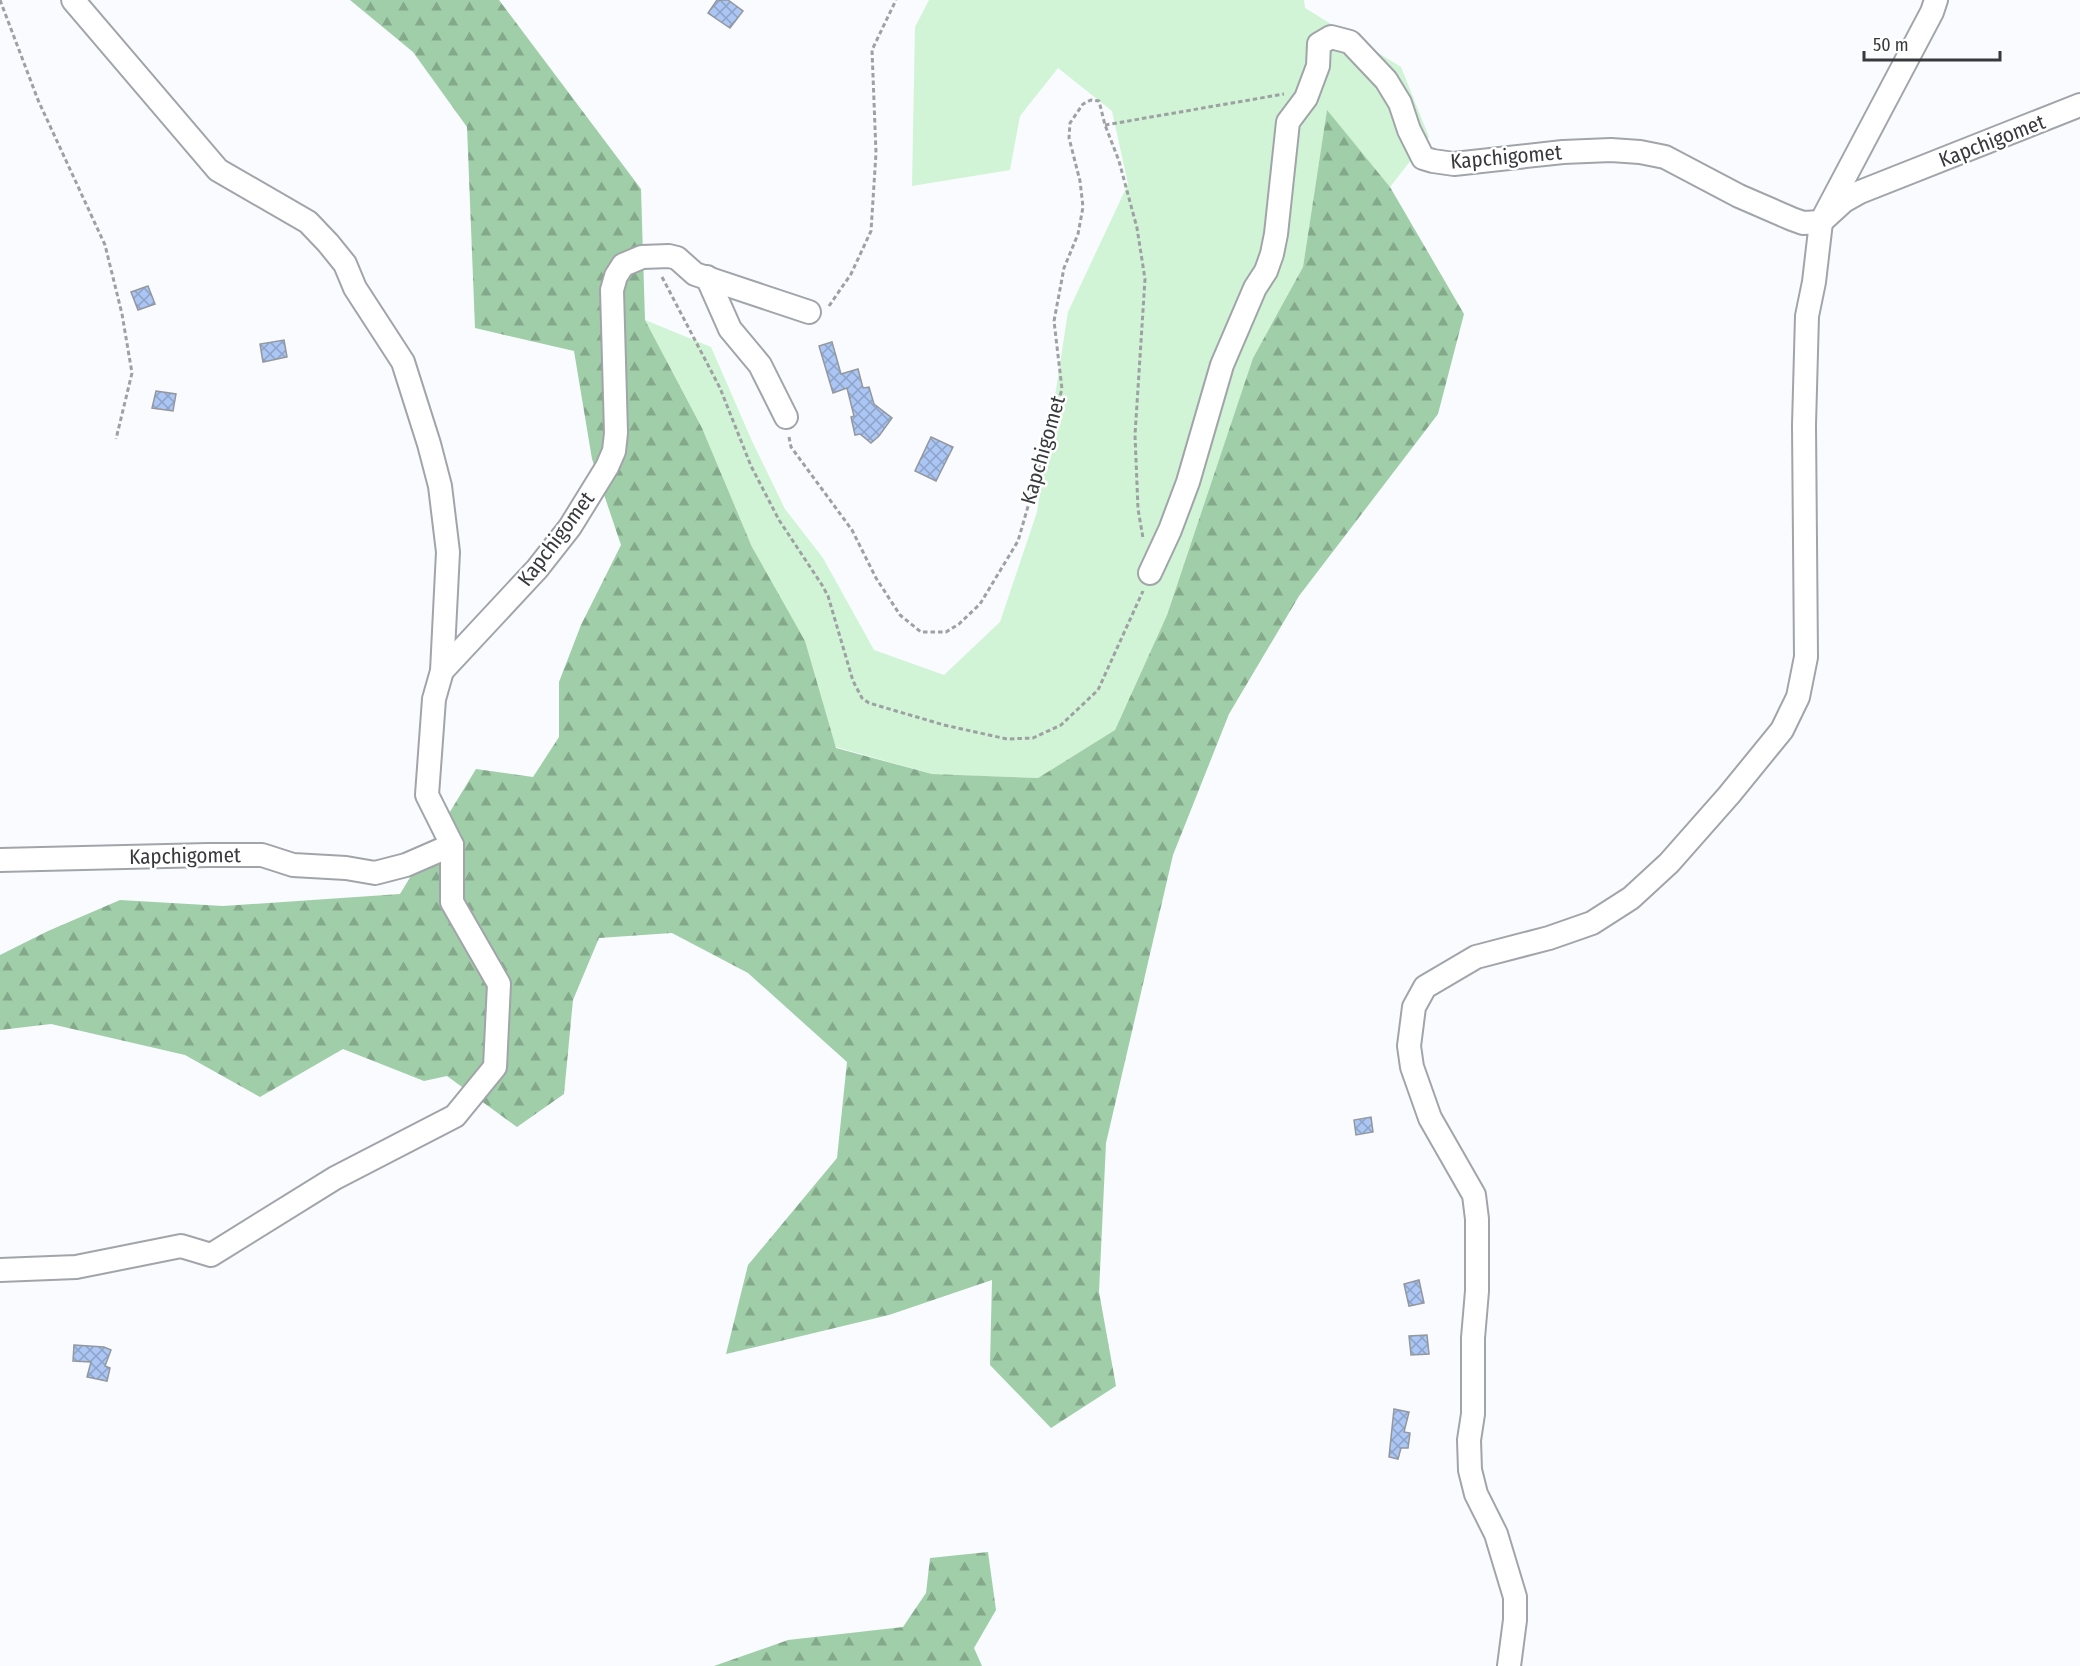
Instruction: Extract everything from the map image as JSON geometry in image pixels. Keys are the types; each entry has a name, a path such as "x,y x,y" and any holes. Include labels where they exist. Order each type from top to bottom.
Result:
{"street":[{"path":"0,1270 76,1267 181,1246 211,1255 335,1178 455,1116 495,1067 499,984 452,902 452,845 427,795 434,699 441,670 447,552 440,486 403,362 355,288 345,264 328,243 308,222 218,170 73,0"},
{"path":"1509,1666 1515,1620 1515,1597 1496,1533 1476,1494 1470,1470 1469,1440 1473,1414 1473,1338 1477,1291 1477,1219 1474,1195 1430,1118 1412,1067 1409,1046 1414,1007 1425,987 1476,957 1549,938 1592,923 1631,898 1669,863 1782,730 1798,697 1806,657 1804,425 1807,316 1814,282 1821,222 1932,12 1936,0"},
{"name":"Kapchigomet","path":"1150,573 1170,530 1188,482 1222,364 1272,254 1288,122 1306,98 1318,66 1319,44 1331,37 1350,42 1386,80 1400,104 1418,151 1423,158 1454,164 1563,152 1611,150 1640,152 1665,158 1739,196 1803,223 1821,222 1844,201 1860,192 2080,105"},
{"name":"Kapchigomet","path":"441,670 537,569 570,527 607,467 614,451 616,433 612,290 616,276 623,266 642,257 669,256 677,258 695,274 809,312"},
{"path":"707,277 730,329 760,365 786,417"},
{"name":"Kapchigomet","path":"0,860 262,855 293,865 346,868 375,873 406,865 452,845"}],"path":[{"path":"0,0 38,100 105,245 122,314 132,373 116,439"},
{"path":"809,312 825,311 851,274 871,231 876,153 872,50 896,0"},
{"path":"1105,125 1309,89"},
{"name":"Kapchigomet","path":"786,417 791,447 852,530 876,578 900,615 921,632 946,632 959,624 980,604 1017,541 1062,389 1054,321 1064,268 1078,234 1083,207 1080,181 1069,138 1070,123 1083,105 1091,100 1099,101 1105,125 1119,161 1137,228 1144,279 1135,435 1138,509 1144,541"},
{"path":"652,256 720,388 751,466 779,520 828,596 853,681 862,698 869,703 944,725 1007,739 1033,738 1060,725 1098,690 1138,606 1150,573"}],"green space":[{"path":"350,0 499,0 641,189 645,320 702,428 752,547 805,641 836,748 932,774 1038,778 1115,730 1167,615 1253,358 1303,267 1327,110 1390,187 1464,314 1438,414 1299,596 1229,714 1173,855 1106,1143 1099,1292 1116,1386 1051,1428 990,1365 992,1280 889,1315 726,1354 748,1265 837,1158 847,1062 748,973 672,933 599,938 573,1000 564,1094 517,1127 447,1076 424,1081 343,1049 260,1097 185,1055 51,1024 0,1030 0,955 48,931 120,900 223,906 400,894 476,769 533,777 559,737 559,682 581,625 621,545 592,459 574,351 475,328 467,127 413,52"},
{"path":"929,0 1304,0 1305,8 1401,67 1429,137 1390,187 1327,111 1303,267 1253,358 1167,615 1115,730 1038,778 932,774 836,747 702,428 645,320 711,347 785,509 823,558 874,650 944,675 1000,622 1037,512 1068,312 1128,184 1112,111 1058,68 1020,116 1010,170 912,186 915,27"},
{"path":"988,1552 996,1610 974,1648 982,1666 714,1666 788,1640 903,1627 926,1593 930,1558"}],"building":[{"path":"717,0 728,0 743,11 730,28 708,13"},
{"path":"148,286 155,304 138,310 131,292"},
{"path":"284,340 287,357 263,362 260,344"},
{"path":"832,342 841,374 858,369 863,388 869,387 874,404 892,418 871,443 860,434 855,435 851,417 854,416 847,388 833,393 819,346"},
{"path":"156,391 176,394 173,411 152,408"},
{"path":"931,437 953,447 936,481 915,471"},
{"path":"1371,1117 1373,1132 1356,1135 1354,1120"},
{"path":"1419,1280 1424,1303 1409,1306 1404,1284"},
{"path":"1427,1335 1429,1354 1411,1355 1409,1336"},
{"path":"74,1345 104,1347 111,1350 105,1366 110,1368 107,1381 87,1377 91,1362 73,1361"},
{"path":"1394,1409 1409,1412 1404,1432 1410,1433 1408,1448 1401,1448 1398,1459 1389,1457"}]}
